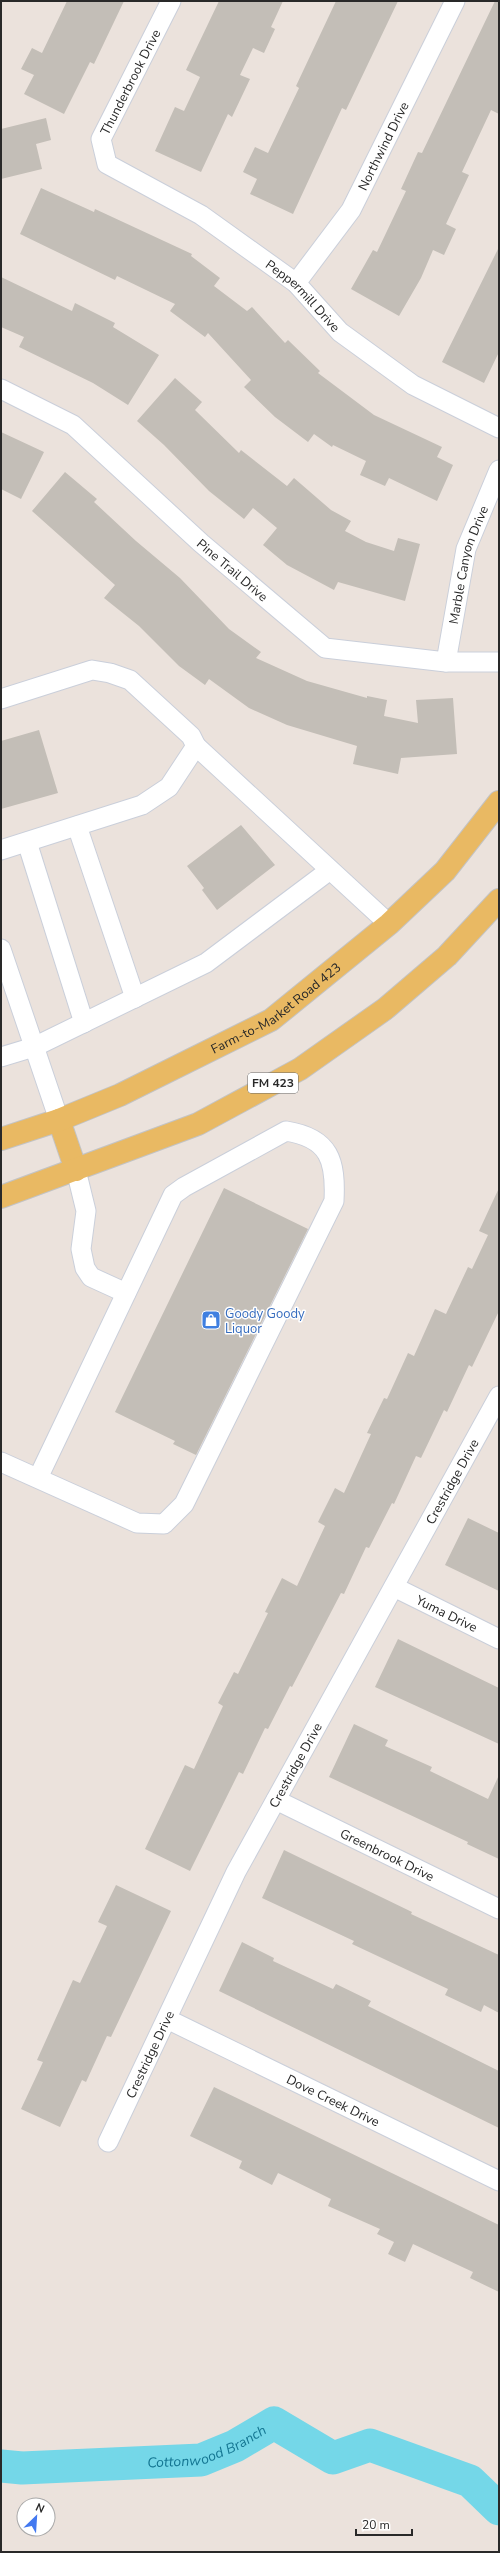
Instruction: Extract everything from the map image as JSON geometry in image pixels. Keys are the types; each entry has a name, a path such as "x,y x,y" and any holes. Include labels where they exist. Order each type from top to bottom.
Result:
{"main road":[{"name":"Farm-to-Market Road 423","path":"1,1139 59,1120 120,1095 271,1020 389,924 445,871 499,802"},
{"name":"FM 423","path":"1,1197 198,1124 300,1068 385,1009 446,956 499,900"},
{"path":"59,1120 76,1170"}],"street":[{"name":"Thunderbrook Drive","path":"107,164 101,139 171,1"},
{"name":"Northwind Drive","path":"296,283 351,210 455,1"},
{"name":"Peppermill Drive","path":"107,164 201,215 296,283 340,332 413,385 499,428"},
{"name":"Pine Trail Drive","path":"1,390 73,425 201,543 325,648 446,662 499,662"},
{"name":"Marble Canyon Drive","path":"446,662 466,549 499,470"},
{"path":"1,699 92,670 110,673 130,680 191,736 196,746 389,924"},
{"path":"1,850 142,805 169,787 196,746"},
{"path":"77,826 135,998"},
{"path":"27,842 84,1023"},
{"path":"1,1057 34,1048 206,963 330,870"},
{"path":"1,949 59,1120"},
{"path":"1,1462 137,1523 164,1524 176,1514 184,1504 334,1201 335,1175 327,1153 318,1141 301,1134 286,1131 184,1187 173,1195 38,1478"},
{"path":"76,1170 86,1211 81,1249 85,1268 91,1277 126,1293"},
{"name":"Crestridge Drive","path":"108,2142 236,1872 499,1396"},
{"name":"Yuma Drive","path":"394,1587 499,1639"},
{"name":"Greenbrook Drive","path":"276,1800 499,1909"},
{"name":"Dove Creek Drive","path":"167,2020 499,2181"}],"building":[{"path":"67,1 124,1 94,64 90,62 64,114 24,94 34,75 21,69 32,48 42,53"},
{"path":"219,1 283,1 271,27 275,29 264,53 253,48 240,75 250,79 232,117 228,114 201,172 155,151 175,107 184,111 200,77 186,70"},
{"path":"336,1 398,1 346,110 342,108 293,214 250,194 257,179 243,172 255,147 268,153 299,88 296,86"},
{"path":"495,1 499,1 499,114 491,110 462,172 469,175 446,224 456,229 444,255 433,250 421,278 399,316 351,289 373,250 377,252 406,191 401,189 418,152 422,153"},
{"path":"46,118 51,140 36,144 42,169 1,179 1,129"},
{"path":"41,188 94,212 95,209 192,254 191,256 220,278 214,286 247,311 252,307 285,343 288,340 320,371 318,373 374,415 442,447 437,457 453,465 437,501 389,478 385,486 360,475 366,461 333,445 332,447 314,434 308,442 275,417 244,387 251,380 208,333 205,337 170,311 175,304 117,276 115,280 20,234"},
{"path":"499,247 499,352 484,383 442,362"},
{"path":"1,277 72,311 75,303 115,323 113,327 159,355 128,405 93,383 19,347 24,337 1,327"},
{"path":"175,378 202,402 195,410 239,453 241,450 287,486 294,478 331,510 351,521 345,531 366,542 394,551 398,538 420,544 405,601 338,582 334,590 287,565 263,545 277,528 253,508 244,519 209,491 164,445 137,421"},
{"path":"1,432 44,452 21,499 1,489"},
{"path":"65,472 97,499 94,502 136,541 180,578 229,629 261,652 256,658 307,681 367,698 367,696 387,700 384,716 418,723 416,700 453,698 457,754 401,758 398,774 353,764 357,746 287,725 249,708 209,679 205,685 179,666 139,626 104,598 115,585 32,511"},
{"path":"39,730 58,793 1,809 1,741"},
{"path":"241,825 275,865 217,910 202,890 204,888 187,866"},
{"name":"Goody Goody Liquor","path":"224,1188 308,1229 196,1455 173,1444 175,1441 115,1412"},
{"path":"499,1188 499,1311 472,1367 469,1365 447,1412 444,1410 421,1458 416,1456 394,1504 392,1503 369,1548 366,1547 344,1594 341,1593 292,1687 290,1686 268,1729 265,1728 243,1774 239,1772 190,1871 145,1849 185,1765 194,1769 223,1706 218,1703 234,1672 238,1674 268,1613 265,1612 282,1578 297,1586 325,1526 318,1522 335,1488 344,1493 371,1434 367,1433 384,1398 387,1399 408,1353 414,1356 435,1309 446,1314 468,1267 472,1269 488,1235 479,1231"},
{"path":"468,1518 499,1533 499,1591 445,1565"},
{"path":"398,1639 499,1688 499,1744 375,1687"},
{"path":"354,1724 388,1740 385,1746 432,1767 430,1771 488,1799 499,1775 499,1859 467,1844 468,1842 329,1777"},
{"path":"284,1850 412,1912 411,1914 499,1955 499,2013 484,2005 481,2012 445,1995 448,1989 352,1944 354,1941 262,1898"},
{"path":"116,1885 171,1911 111,2037 107,2036 86,2082 82,2080 60,2127 21,2109 43,2062 37,2060 73,1980 80,1983 107,1926 98,1922"},
{"path":"242,1942 274,1958 273,1961 333,1989 336,1984 371,2001 368,2006 499,2071 499,2128 219,1991"},
{"path":"214,2087 499,2225 499,2292 470,2278 473,2272 413,2244 405,2262 388,2254 394,2242 377,2234 380,2229 328,2206 331,2199 278,2173 272,2185 239,2168 242,2161 190,2136"}],"waterway":[{"name":"Cottonwood Branch","path":"1,2466 22,2468 201,2460 235,2446 274,2423 333,2458 370,2445 470,2481 499,2509"}],"place":[{"name":"Goody Goody Liquor","path":"211,1320"}]}
